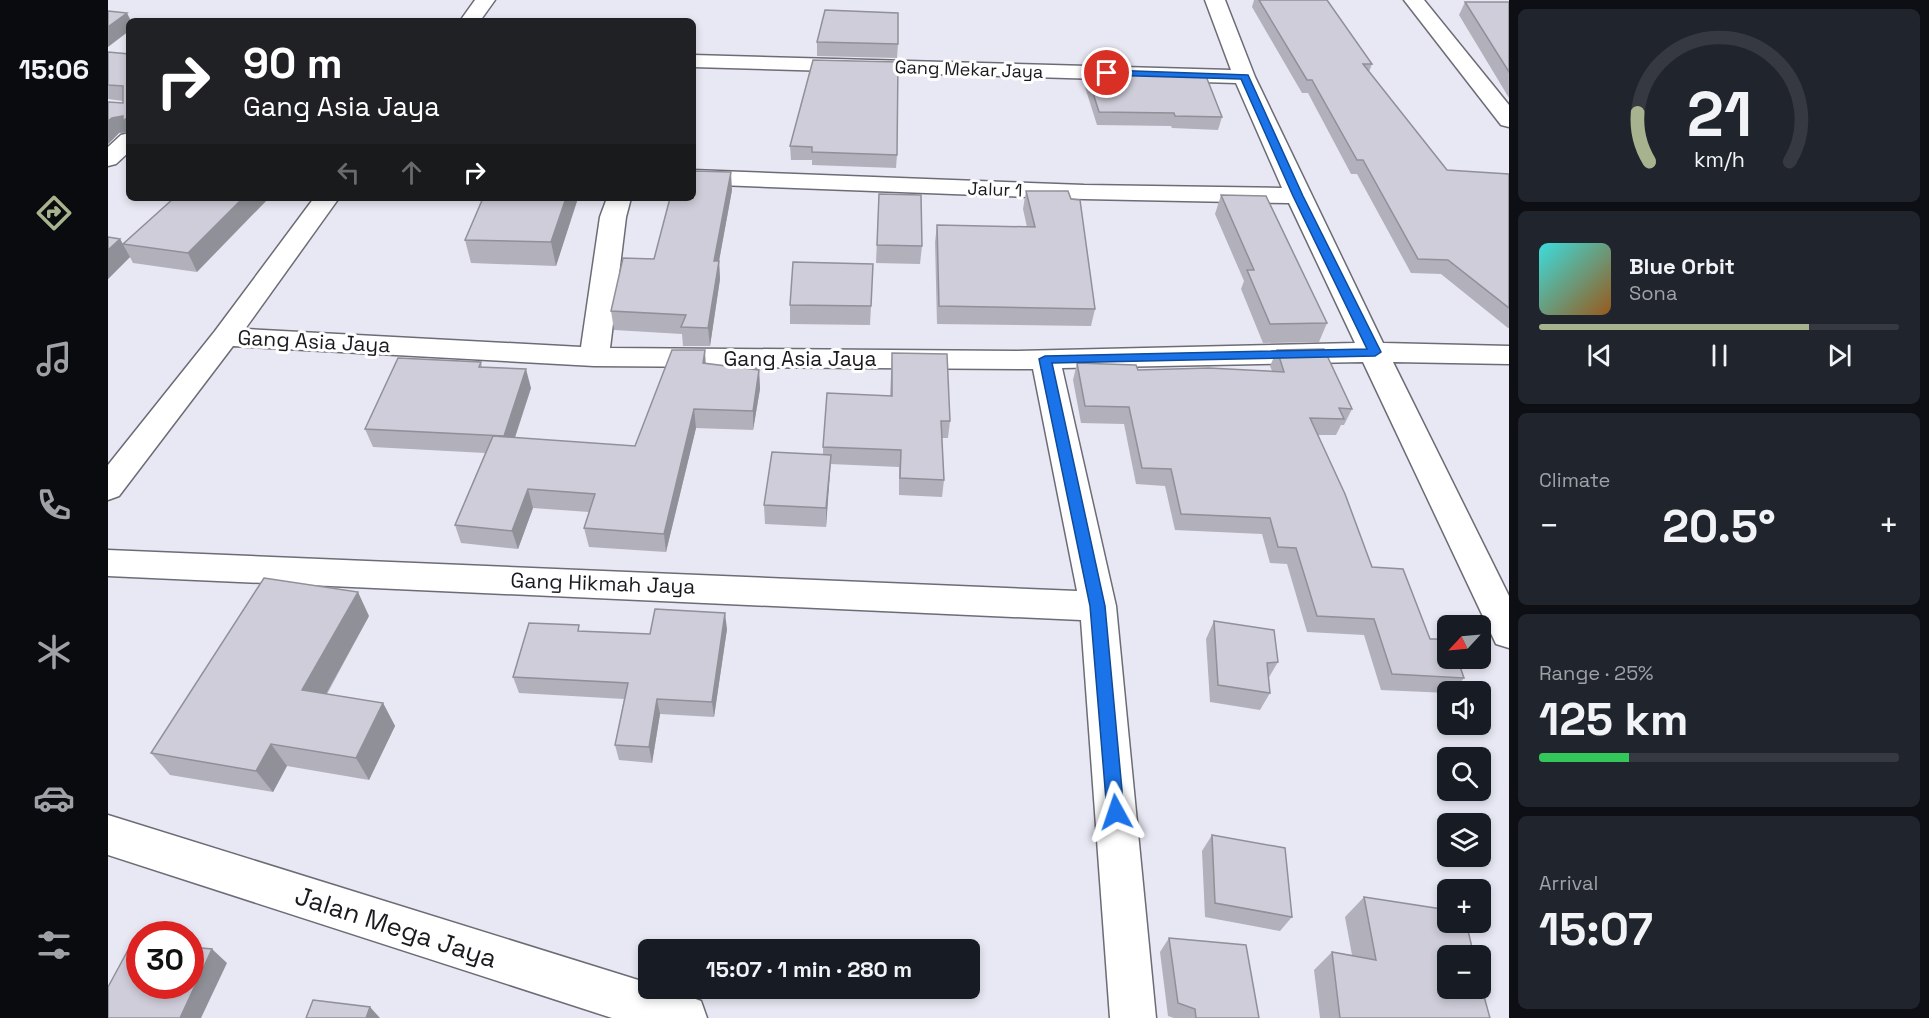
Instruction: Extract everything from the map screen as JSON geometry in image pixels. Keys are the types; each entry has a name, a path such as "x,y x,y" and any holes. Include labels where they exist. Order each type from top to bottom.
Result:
{"street":[{"path":"472,18 485,0"},
{"path":"1215,0 1244,77 1298,196 1504,613"},
{"path":"1414,0 1509,120"},
{"name":"Gang Mekar Jaya","path":"696,61 1244,77"},
{"path":"108,159 126,143"},
{"name":"Jalur 1","path":"696,177 1084,192 1298,196"},
{"path":"108,488 225,337 325,201"},
{"path":"594,357 613,217 618,201"},
{"name":"Gang Asia Jaya","path":"225,337 594,357 1045,359 1375,352 1509,355"},
{"path":"1045,359 1098,606 1133,1018"},
{"name":"Gang Hikmah Jaya","path":"108,562 1098,606"},
{"name":"Jalan Mega Jaya","path":"108,835 684,1018"}],"building":[{"path":"1259,0 1327,0 1372,64 1363,64 1447,170 1509,174 1509,308 1448,260 1418,259 1363,160 1357,160 1312,80 1307,80"},
{"path":"1465,2 1509,2 1509,72"},
{"path":"825,10 898,13 898,44 817,42"},
{"path":"108,11 127,13 108,27"},
{"path":"108,52 126,54 126,118 123,121 123,116 108,121 108,102 123,103 123,86 108,85"},
{"path":"813,60 898,62 897,155 812,152 812,147 790,146"},
{"path":"1087,74 1206,76 1222,117 1175,116 1174,113 1099,112"},
{"path":"696,171 731,172 714,261 719,261 708,328 681,327 686,315 611,311 623,258 654,259 669,201 696,201"},
{"path":"1026,191 1068,191 1071,199 1080,200 1095,309 939,306 937,225 1035,227"},
{"path":"879,194 921,195 922,246 877,245"},
{"path":"1221,195 1266,196 1327,323 1270,324 1247,270 1254,270"},
{"path":"171,201 240,201 188,253 123,244"},
{"path":"482,201 565,201 551,242 465,240"},
{"path":"108,237 120,239 108,250"},
{"path":"793,262 873,264 871,306 790,305"},
{"path":"1324,349 1352,409 1339,408 1344,419 1310,418 1345,494 1372,567 1403,569 1430,639 1437,639 1437,669 1461,669 1464,678 1392,674 1374,619 1317,616 1296,548 1278,547 1270,518 1181,514 1171,469 1142,468 1129,407 1085,406 1077,363 1136,365 1138,370 1209,368 1284,372 1277,350"},
{"path":"672,350 705,350 703,363 759,370 753,411 694,409 664,534 584,528 595,494 528,489 512,531 455,525 493,436 635,446"},
{"path":"892,353 947,354 950,421 941,421 944,480 900,478 901,450 823,447 827,393 892,396"},
{"path":"398,358 481,362 479,367 526,369 504,436 365,429"},
{"path":"772,452 831,455 826,508 764,505"},
{"path":"264,578 358,592 302,690 383,703 356,758 271,744 256,771 151,753"},
{"path":"655,609 725,613 712,702 657,699 649,747 615,745 628,683 513,677 529,623 579,625 578,631 650,634"},
{"path":"1214,621 1274,630 1278,662 1267,663 1270,693 1218,685"},
{"path":"1212,835 1285,848 1292,917 1215,903"},
{"path":"1364,897 1437,908 1437,933 1469,933 1471,945 1437,945 1437,999 1485,999 1490,1018 1340,1018 1332,952 1376,960"},
{"path":"1169,938 1246,945 1259,1018 1196,1018 1195,1009 1178,1003"},
{"path":"204,948 212,949 204,966"},
{"path":"126,954 126,999 189,999 180,1018 108,1018 108,987"},
{"path":"313,1000 370,1007 366,1018 306,1018"}],"route":[{"path":"1107,73 1244,77 1298,196 1375,352 1045,359 1098,606 1116,812"}]}
